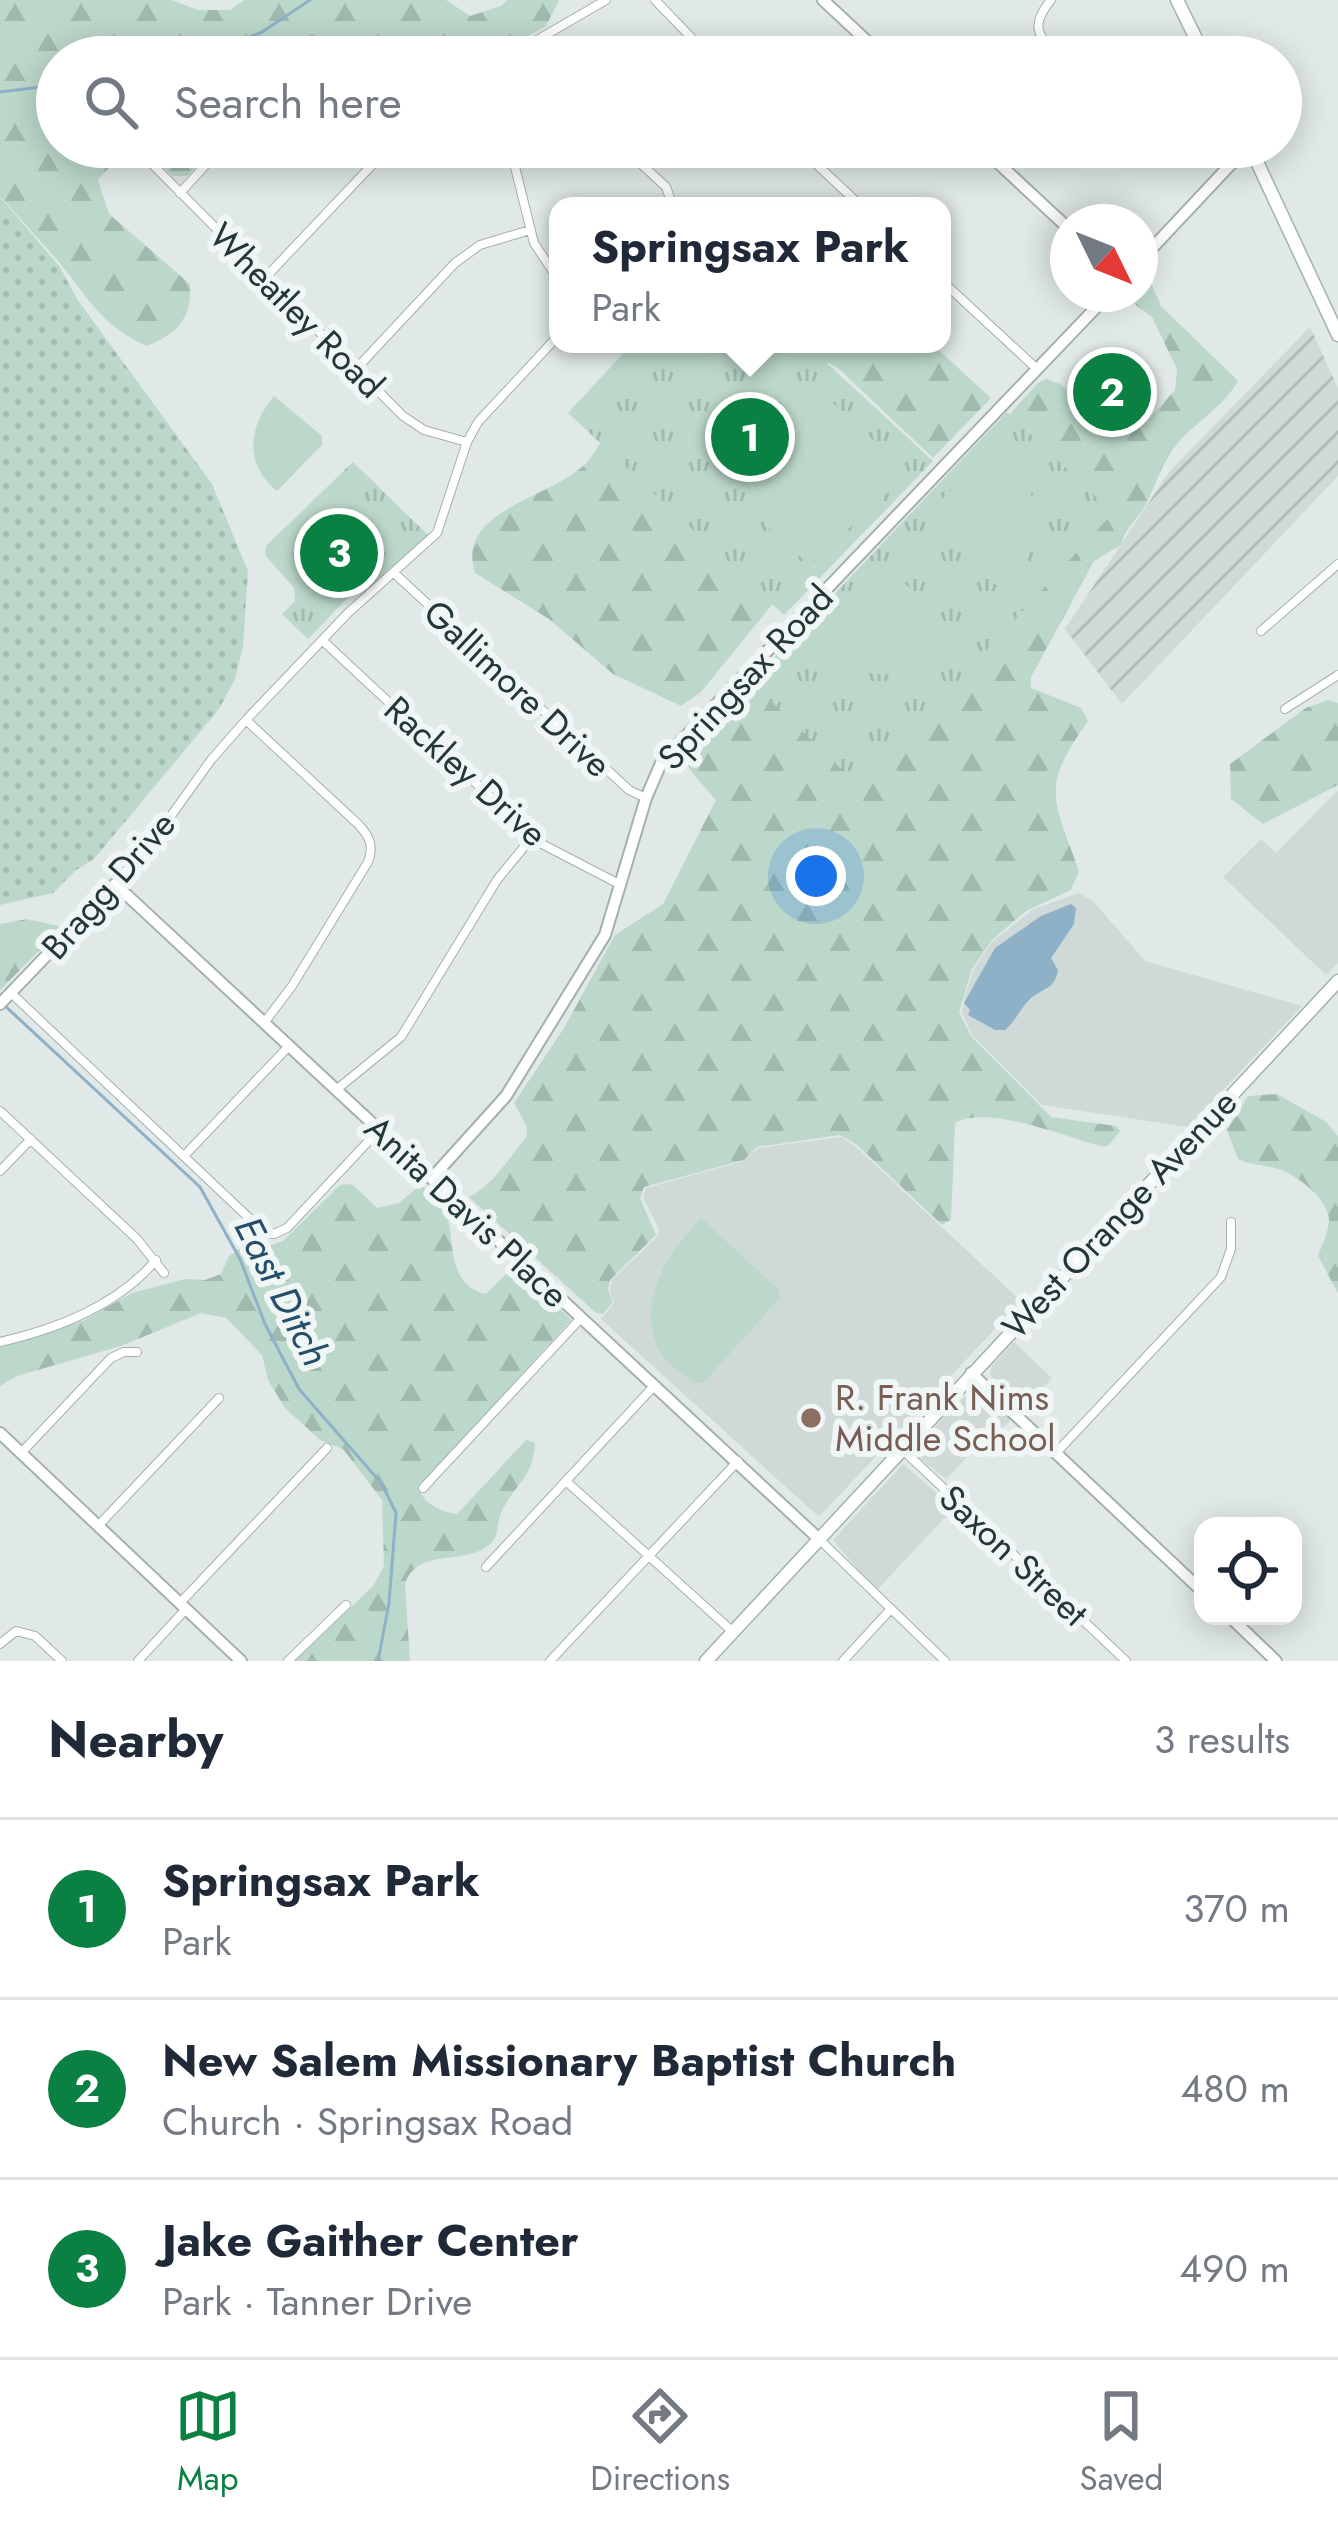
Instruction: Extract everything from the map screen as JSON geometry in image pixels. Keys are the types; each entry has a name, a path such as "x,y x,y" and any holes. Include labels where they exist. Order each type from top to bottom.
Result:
{"main road":[{"path":"1178,0 1195,36"},
{"path":"1260,168 1338,335"},
{"name":"West Orange Avenue","path":"706,1661 1338,981"}],"street":[{"path":"544,36 606,0"},
{"path":"656,0 690,36"},
{"path":"823,0 862,36"},
{"path":"1042,36 1036,29 1040,14 1052,0"},
{"name":"Wheatley Road","path":"156,168 412,424 466,442"},
{"path":"181,193 203,168"},
{"path":"266,278 369,168"},
{"path":"515,168 530,230 549,267"},
{"path":"646,168 670,197"},
{"path":"821,168 852,197"},
{"path":"1004,168 1050,211"},
{"path":"1158,242 1227,168"},
{"path":"356,369 455,263 480,245 530,230"},
{"path":"951,289 1037,369"},
{"name":"Springsax Road","path":"432,1178 498,1107 605,934 656,771 1091,312"},
{"path":"466,442 483,416 549,346"},
{"name":"Bragg Drive","path":"6,998 153,842 246,720 322,640 437,532 466,442"},
{"path":"1262,632 1338,564"},
{"name":"Gallimore Drive","path":"394,573 629,790 646,798"},
{"name":"Rackley Drive","path":"322,640 533,836 622,886"},
{"path":"1285,709 1338,676"},
{"path":"246,720 359,825 371,850 292,986 264,1023"},
{"path":"336,1090 401,1037 497,880 533,836"},
{"name":"Anita Davis Place","path":"115,884 819,1539"},
{"path":"6,998 184,1156 260,1231 274,1234 287,1228 379,1130"},
{"path":"184,1156 289,1046"},
{"path":"0,1111 156,1260 164,1273"},
{"path":"0,1172 31,1139"},
{"path":"1055,1453 1222,1276 1231,1249 1231,1222"},
{"path":"0,1342 81,1315 135,1284 156,1260"},
{"path":"423,1488 582,1316"},
{"path":"21,1453 112,1358 137,1352"},
{"path":"971,1373 1194,1584"},
{"path":"486,1567 656,1385"},
{"path":"98,1526 218,1398"},
{"path":"0,1433 241,1661"},
{"path":"138,1661 327,1448"},
{"name":"Saxon Street","path":"902,1449 1126,1661"},
{"path":"550,1661 738,1460"},
{"path":"566,1480 733,1632"},
{"path":"819,1539 945,1661"},
{"path":"289,1661 346,1605"},
{"path":"843,1661 890,1610"},
{"path":"1238,1625 1276,1661"},
{"path":"0,1644 16,1631 27,1631 62,1661"}],"shaded area":[{"path":"1310,327 1338,388 1338,476 1122,704 1065,629 1169,472"},
{"path":"1338,790 1338,963 1326,975 1223,877 1261,839 1276,853"},
{"path":"1079,893 1093,901 1145,961 1302,1006 1188,1127 1042,1105 972,1035 962,1012 965,995 974,969 992,942 1032,910"},
{"name":"R. Frank Nims Middle School","path":"841,1137 1021,1301 819,1517 601,1319 614,1303 612,1280 658,1236 659,1228 643,1198 646,1188 744,1161 758,1148"},
{"path":"1014,1342 1052,1378 1023,1409 990,1375 992,1366"},
{"path":"970,1391 981,1391 1011,1419 991,1441 986,1437 946,1479 916,1455 915,1448"},
{"path":"903,1464 954,1508 876,1591 833,1540"}],"green space":[{"path":"0,0 171,0 198,10 230,10 244,0 446,0 470,16 507,0 559,0 546,26 527,36 36,36 36,168 109,168 98,180 109,214 190,284 181,323 147,346 107,320 0,196"},
{"path":"164,168 195,168 187,176 173,176"},
{"path":"0,197 60,267 77,299 212,484 248,571 243,646 235,679 219,709 94,859 53,893 0,905"},
{"path":"1158,299 1238,381 1172,451 1121,545 1094,561 1031,677 1031,688 1081,708 1088,721 1063,763 1056,794 1079,871 1071,890 1026,911 992,940 972,969 959,1012 971,1036 1051,1117 1116,1126 1120,1131 1108,1146 1101,1146 1006,1120 969,1118 955,1123 951,1220 942,1225 856,1144 840,1135 757,1147 744,1160 644,1187 640,1198 656,1235 610,1280 613,1302 603,1314 596,1313 469,1197 494,1178 527,1137 514,1103 564,1028 615,935 663,904 716,800 689,769 686,752 780,657 861,770 951,686 1007,628 1085,534 1006,418 1046,379 1060,384 1123,437 1148,420 1175,390 1177,369 1152,317 1145,312 1158,312"},
{"path":"624,353 816,353 933,461 784,615 568,413"},
{"path":"641,353 942,353 991,398 933,458 839,369 829,363 813,364 784,590 701,692 681,706 613,674 549,619 475,573 473,550 480,532 514,505 577,471 592,456"},
{"path":"811,383 902,466 902,480 810,564 771,531 753,485 754,465 768,427"},
{"path":"274,396 322,436 322,445 277,491 259,469 253,445 259,420"},
{"path":"1007,412 1113,513 860,787 751,682"},
{"path":"998,441 1025,476 1034,515 1027,555 1004,592 928,524 927,515"},
{"path":"353,462 429,536 370,587 359,586 308,639 282,614 295,601 294,588 265,555 266,546"},
{"path":"879,566 887,567 962,637 926,664 886,674 845,667 808,642"},
{"path":"1328,700 1338,703 1338,785 1263,824 1231,799 1230,764 1306,708"},
{"path":"27,919 63,927 0,990 0,924"},
{"path":"1277,1094 1326,1122 1338,1136 1338,1293 1318,1256 1329,1224 1324,1204 1290,1174 1238,1159 1227,1130 1248,1096"},
{"path":"352,1184 377,1208 399,1203 419,1186 435,1194 449,1223 459,1274 469,1286 486,1294 511,1269 521,1269 571,1320 418,1489 434,1507 457,1514 526,1440 535,1443 531,1465 507,1501 489,1545 467,1555 430,1561 411,1573 405,1584 410,1661 295,1661 373,1586 384,1566 382,1500 343,1449 320,1440 285,1408 268,1380 262,1355 226,1318 201,1313 121,1346 17,1376 0,1386 0,1344 83,1321 132,1293 221,1274 229,1256 258,1238 272,1245 283,1241 340,1185"},
{"path":"701,1218 779,1290 780,1298 703,1383 694,1383 662,1355 651,1313 667,1262"}],"water":[{"path":"1071,904 1076,908 1074,924 1051,958 1058,970 1052,984 1031,998 1005,1030 995,1030 968,1015 964,1003 995,948 1041,916"}],"waterway":[{"name":"East Ditch","path":"253,36 310,0"},
{"name":"East Ditch","path":"0,92 36,88"},
{"name":"East Ditch","path":"3,1004 200,1187 240,1259 265,1324 299,1389 382,1484 396,1513 389,1603 378,1661"}],"place":[{"name":"New Salem Missionary Baptist Church","path":"1112,392"},
{"name":"Springsax Park","path":"750,437"},
{"name":"Jake Gaither Center","path":"339,553"},
{"name":"R. Frank Nims Middle School","path":"811,1418"}]}
